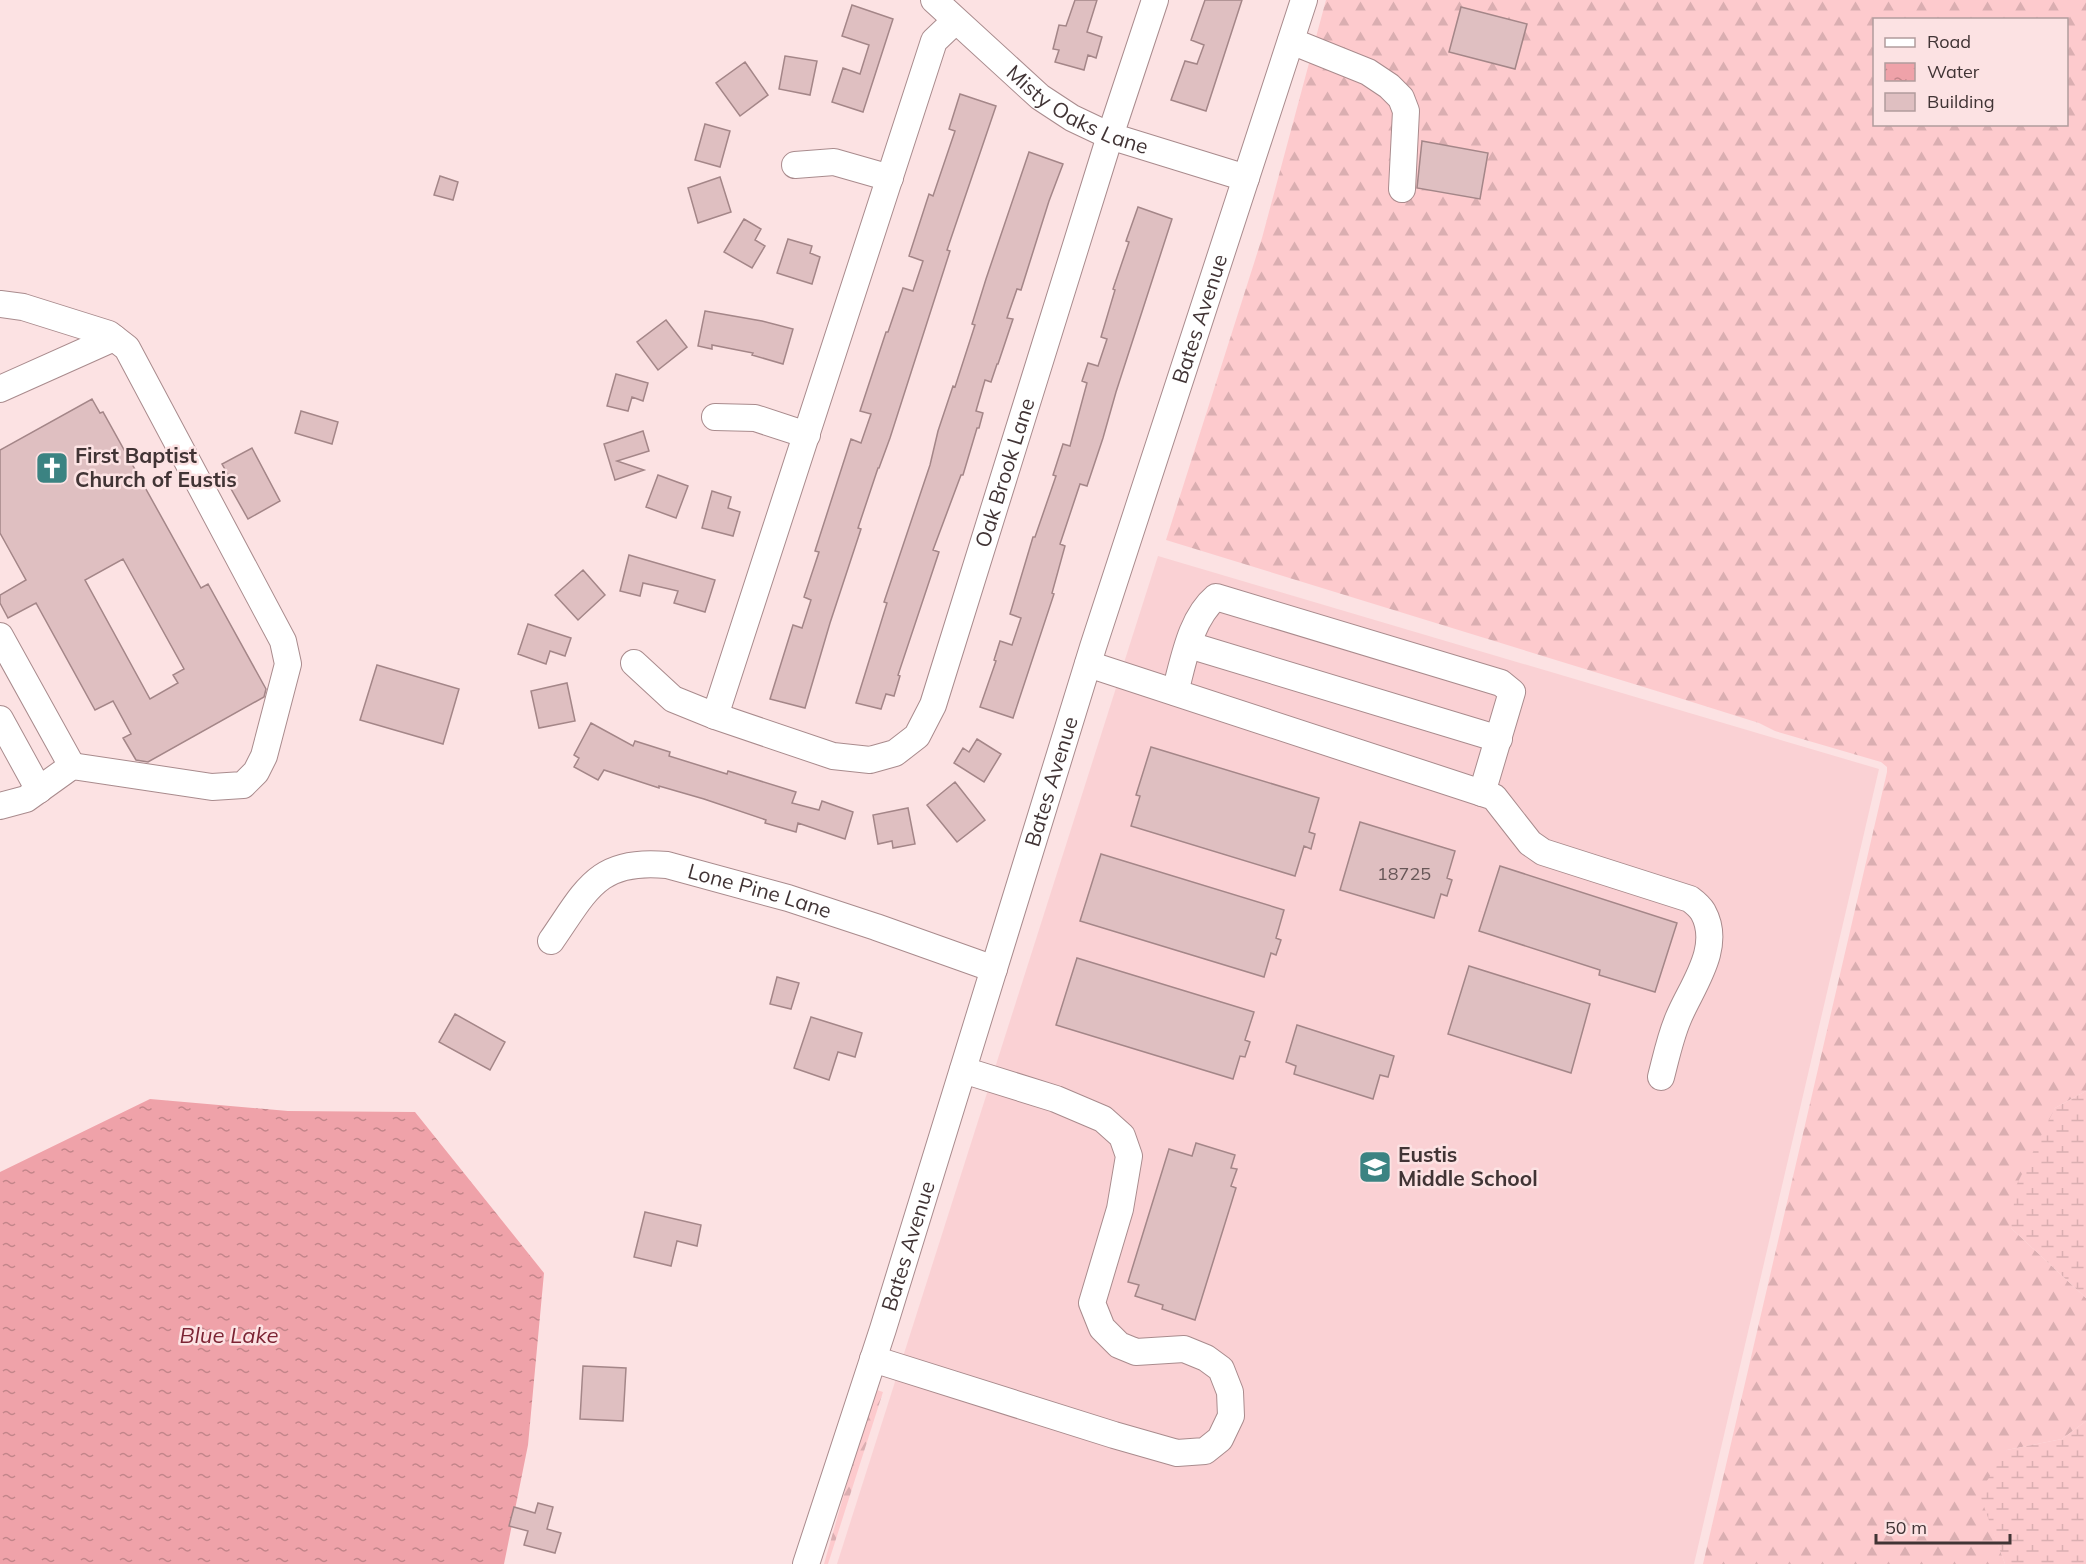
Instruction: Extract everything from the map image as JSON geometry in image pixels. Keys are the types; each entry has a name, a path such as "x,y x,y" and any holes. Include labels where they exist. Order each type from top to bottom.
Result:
{"street":[{"name":"Misty Oaks Lane","path":"934,0 1040,97 1072,118 1110,136 1246,178"},
{"name":"Oak Brook Lane","path":"634,663 673,699 715,716 833,756 870,760 895,753 916,736 933,705 1110,136 1155,0"},
{"name":"Bates Avenue","path":"806,1564 873,1359 1088,664 1304,0"},
{"path":"715,716 934,41 955,21"},
{"path":"1291,41 1368,72 1389,86 1401,98 1406,111 1402,189"},
{"path":"795,165 834,162 890,178"},
{"path":"0,304 24,307 109,334 127,348 283,641 288,664 264,756 256,772 243,785 212,787 72,766 26,799 0,806"},
{"path":"0,389 114,338"},
{"path":"715,417 754,418 807,435"},
{"path":"1175,692 1194,630 1201,616 1216,597 1501,683 1512,692 1482,793"},
{"path":"0,636 72,766"},
{"path":"1189,645 1499,739"},
{"path":"1088,664 1494,797 1530,843 1544,852 1690,899 1702,911 1709,929 1709,943 1704,963 1678,1019 1661,1077"},
{"path":"0,719 39,790"},
{"name":"Lone Pine Lane","path":"551,942 589,887 608,873 624,866 647,863 667,865 788,898 994,969"},
{"path":"873,1359 1177,1453 1205,1450 1220,1439 1231,1416 1230,1392 1221,1369 1206,1358 1184,1349 1136,1352 1119,1345 1102,1328 1092,1303 1120,1209 1129,1156 1122,1136 1103,1119 1056,1099 963,1070"}],"shaded area":[{"name":"Eustis Middle School","path":"1158,556 1879,769 1694,1564 837,1564"}],"green space":[{"path":"1326,0 2086,0 2086,1091 2055,1108 2011,1228 2086,1298 2086,1421 2062,1439 2007,1450 1994,1533 2005,1564 1703,1564 1887,767 1881,762 1775,731 1759,723 1166,540 1262,238"},
{"path":"2086,1091 2086,1298 2011,1228 2016,1186 2055,1108"},
{"path":"874,1389 883,1392 828,1564 824,1564"},
{"path":"2086,1421 2086,1564 2005,1564 1979,1493 2007,1450 2062,1439"}],"water":[{"name":"Blue Lake","path":"150,1099 288,1111 415,1112 544,1273 528,1445 504,1564 0,1564 0,1172"}],"building":[{"path":"1075,0 1097,0 1087,32 1102,37 1096,58 1088,55 1084,70 1055,62 1059,50 1053,49 1059,25 1066,26"},
{"path":"1205,0 1242,0 1206,111 1171,100 1185,61 1197,64 1204,45 1191,40"},
{"path":"852,5 893,19 863,112 832,102 843,68 860,74 869,45 842,36"},
{"path":"1461,7 1527,24 1515,69 1449,52"},
{"path":"785,56 817,61 810,95 779,89"},
{"path":"745,62 768,95 740,116 716,83"},
{"path":"960,94 996,106 947,250 950,251 890,438 858,528 861,529 805,708 770,699 793,625 802,628 811,600 804,597 819,552 815,551 851,439 861,443 871,414 860,411 886,332 888,332 903,288 913,291 923,261 909,256 929,194 933,196 955,131 949,129"},
{"path":"705,124 730,131 720,167 695,160"},
{"path":"1422,141 1488,153 1480,199 1417,188"},
{"path":"1029,152 1063,164 1021,290 1017,289 1007,318 1013,319 998,364 991,382 985,380 976,411 983,413 979,428 977,428 963,475 961,475 933,550 939,552 898,675 900,676 894,696 886,694 881,709 856,703 887,603 884,602 930,465 938,431 975,325 972,324 986,279"},
{"path":"440,176 458,182 453,200 434,195"},
{"path":"720,177 731,212 698,223 688,188"},
{"path":"1138,207 1172,219 1087,486 1080,484 1060,544 1065,546 1052,593 1054,594 1013,718 980,707 996,661 994,660 1000,641 1012,645 1021,618 1010,614 1033,537 1035,537 1056,476 1053,475 1063,444 1070,446 1087,383 1082,381 1088,363 1098,366 1107,339 1101,337 1115,290 1113,289 1129,242 1126,241"},
{"path":"744,219 761,229 755,240 765,246 752,268 724,252"},
{"path":"788,239 812,246 810,253 820,257 812,284 777,273"},
{"path":"705,311 793,329 783,364 752,355 753,353 712,345 712,349 698,346"},
{"path":"666,320 687,347 658,370 637,342"},
{"path":"616,374 648,383 643,401 632,397 628,411 607,406"},
{"path":"92,399 100,413 103,412 201,588 208,584 266,689 264,697 148,762 136,760 123,738 131,734 113,701 95,710 36,603 8,618 0,603 0,595 26,580 0,533 0,450","holes":["123,559 184,669 173,675 178,683 150,699 85,580"]},
{"path":"301,411 338,422 332,444 295,433"},
{"path":"643,431 649,451 617,461 644,470 615,480 604,444"},
{"path":"252,448 280,501 248,519 230,487 234,485 222,464"},
{"path":"658,475 688,486 676,518 646,507"},
{"path":"712,491 731,497 728,508 740,512 733,536 702,528"},
{"path":"629,555 715,580 705,612 674,603 678,591 643,583 640,596 620,591"},
{"path":"583,570 605,595 578,620 555,595"},
{"path":"528,624 571,638 565,656 550,651 546,664 518,654"},
{"path":"377,665 459,689 443,744 360,720"},
{"path":"567,683 575,721 539,728 531,691"},
{"path":"591,723 633,746 635,741 670,752 669,756 796,792 792,803 819,810 822,801 853,812 845,839 798,823 796,832 765,823 766,820 704,799 659,786 659,788 604,770 598,780 574,767 579,758 574,755"},
{"path":"977,739 1001,754 984,782 954,763 963,748 969,752"},
{"path":"1151,747 1319,798 1309,832 1315,834 1311,849 1304,846 1295,876 1131,826 1140,796 1136,795"},
{"path":"955,782 985,820 957,842 927,805"},
{"path":"908,808 915,844 893,848 892,841 878,844 873,815"},
{"path":"1360,822 1455,851 1447,878 1452,880 1447,896 1441,894 1434,918 1340,890"},
{"path":"1101,854 1284,910 1276,938 1281,940 1276,955 1271,953 1264,977 1080,921"},
{"path":"1500,866 1677,923 1655,992 1599,975 1600,970 1479,931"},
{"path":"1077,958 1254,1012 1245,1040 1250,1042 1245,1057 1240,1056 1233,1079 1056,1025"},
{"path":"1469,966 1590,1004 1571,1073 1448,1034"},
{"path":"777,977 799,983 791,1009 770,1004"},
{"path":"455,1014 505,1042 490,1070 439,1042"},
{"path":"811,1017 862,1033 855,1057 838,1052 829,1080 794,1068"},
{"path":"1297,1025 1394,1056 1388,1077 1380,1075 1373,1099 1294,1074 1296,1066 1286,1062"},
{"path":"1196,1143 1235,1155 1231,1168 1237,1169 1231,1186 1236,1188 1195,1320 1162,1309 1163,1305 1135,1296 1139,1285 1128,1282 1169,1149 1192,1156"},
{"path":"645,1212 701,1225 697,1246 677,1241 671,1266 634,1257"},
{"path":"583,1366 626,1368 623,1421 580,1419"},
{"path":"538,1503 553,1507 547,1529 561,1533 555,1553 524,1545 528,1531 509,1526 514,1507 535,1513"}],"place":[{"name":"First Baptist Church of Eustis","path":"52,468"},
{"name":"Eustis Middle School","path":"1375,1167"}]}
